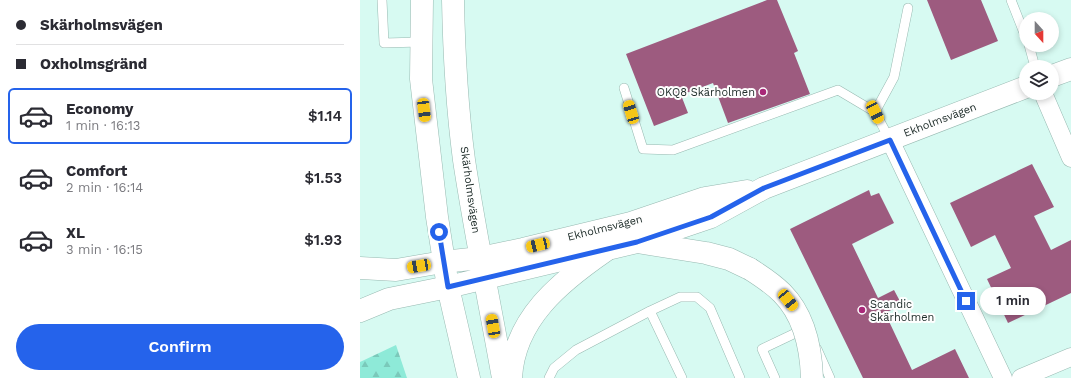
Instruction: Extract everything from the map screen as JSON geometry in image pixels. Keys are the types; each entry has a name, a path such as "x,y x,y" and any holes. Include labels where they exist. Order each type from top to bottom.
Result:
{"main road":[{"path":"422,0 421,79 443,262 469,378"},
{"name":"Skärholmsvägen","path":"452,0 455,68 464,159 482,267 503,378"},
{"path":"1059,73 1071,69"},
{"name":"Ekholmsvägen","path":"360,268 396,270 443,262 482,267 605,251 637,242 711,217 764,188 1019,90"},
{"name":"Ekholmsvägen","path":"360,311 389,299 448,287 482,267 631,223 705,198 764,188"},
{"path":"637,242 706,253 729,260 750,269 782,293 793,307 802,325 808,342 812,378"},
{"path":"511,378 515,353 524,331 538,309 556,288 578,269 605,251"}],"street":[{"path":"1046,100 1071,158"},
{"path":"890,140 1003,378"},
{"path":"1021,378 1071,357"}],"lane":[{"path":"382,0 384,43 421,42"},
{"path":"1011,0 1019,20"},
{"path":"875,112 894,76 908,8"},
{"path":"624,88 643,150 673,150 838,90 875,112 890,140"},
{"path":"549,378 554,368 576,350 680,297 697,297 710,308 740,378"},
{"path":"650,311 682,378"},
{"path":"775,378 762,349 808,328 830,378"},
{"path":"554,368 559,378"}],"green space":[{"path":"396,345 407,378 360,378 360,362"}],"building":[{"path":"767,0 777,0 798,51 794,53 810,94 728,123 713,83 681,95 688,113 654,126 626,54"},
{"path":"927,0 981,0 998,41 951,60"},
{"path":"1032,164 1054,207 1034,216 1051,250 1071,240 1071,293 1008,323 987,279 1011,268 995,235 971,247 950,203"},
{"path":"869,190 871,196 879,193 894,223 852,244 878,298 894,290 902,305 885,313 912,370 955,349 969,378 863,378 790,229"}],"place":[{"name":"OKQ8 Skärholmen","path":"763,92"},
{"name":"Scandic Skärholmen","path":"862,310"}],"route":[{"path":"439,232 448,287 484,277 605,251 637,242 711,217 764,188 890,140 966,301"}]}
